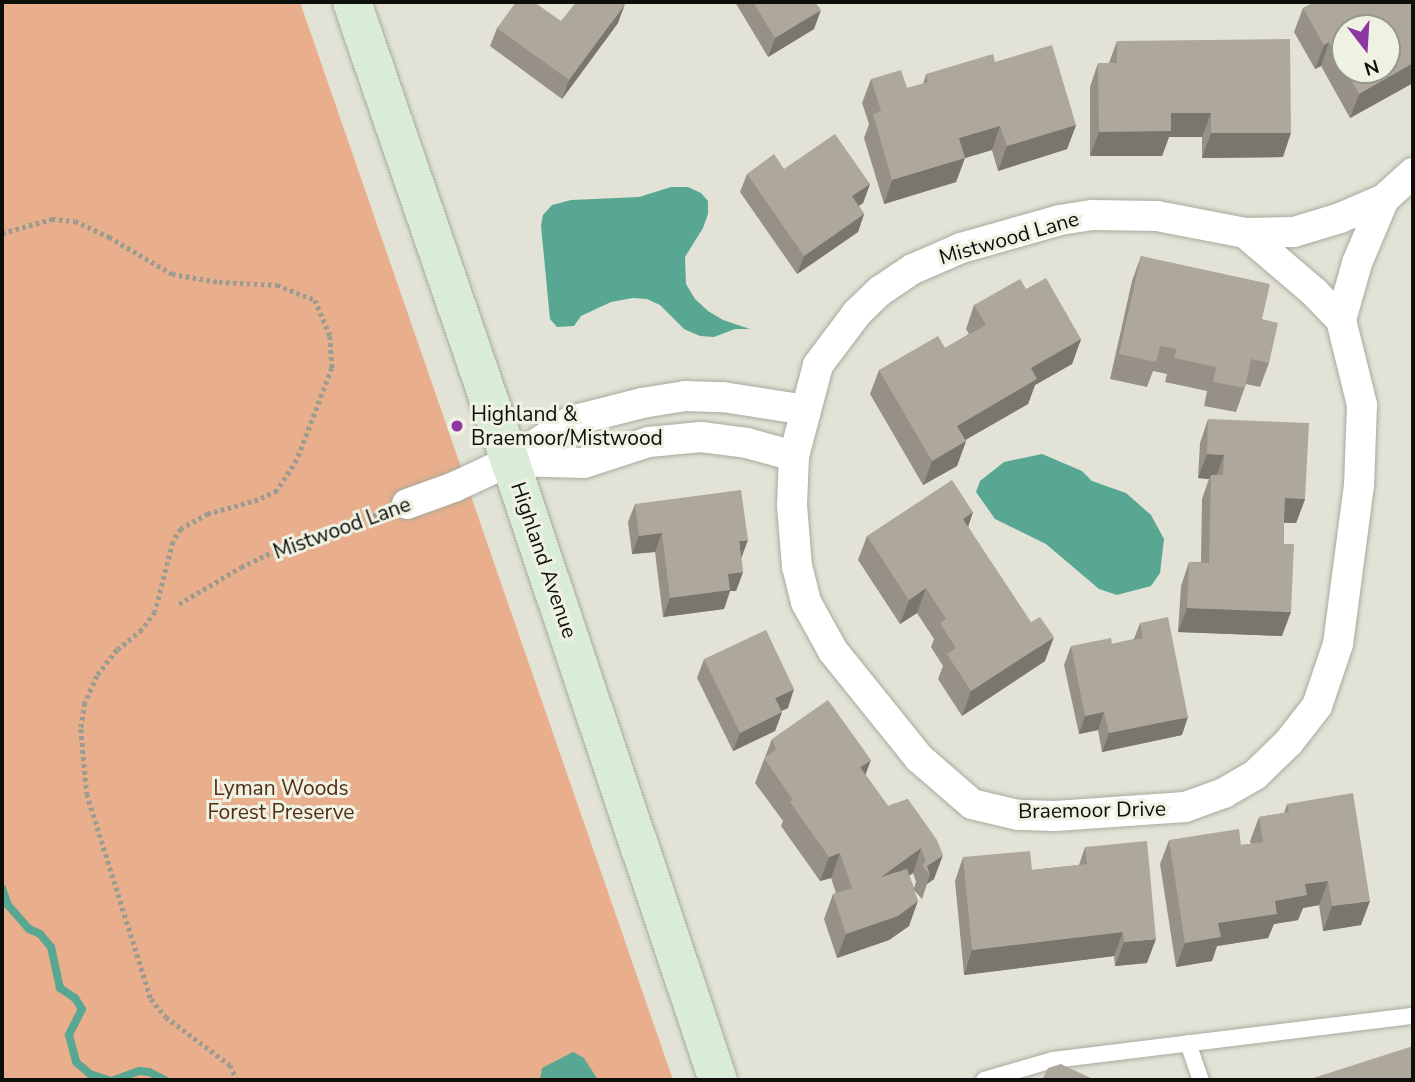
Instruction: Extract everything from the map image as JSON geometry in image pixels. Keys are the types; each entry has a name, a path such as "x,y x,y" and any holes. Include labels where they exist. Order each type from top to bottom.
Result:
{"main road":[{"name":"Highland Avenue","path":"352,2 510,460 718,1080"}],"street":[{"name":"Mistwood Lane","path":"804,417 818,365 857,313 880,291 930,260 1060,220 1093,215 1157,216 1245,233 1294,232 1340,218 1384,199 1413,173"},
{"path":"1341,320 1357,263 1384,199"},
{"name":"Braemoor Drive","path":"804,417 794,456 792,505 797,567 806,602 833,651 919,758 940,779 972,804 1018,815 1150,811 1185,807 1224,793 1270,762 1317,706 1338,644 1363,429 1357,374 1341,320 1314,292 1245,233"},
{"path":"510,460 571,421 642,403 685,396 723,397 804,417"},
{"path":"510,460 584,463 649,442 701,438 747,443 794,456"},
{"name":"Mistwood Lane","path":"407,504 454,487 510,460"}],"lane":[{"path":"984,1080 1053,1059 1413,1016"},
{"path":"1188,1043 1201,1080"}],"path":[{"path":"2,233 52,219 75,221 172,274 219,282 277,285 315,300 330,336 332,368 297,460 277,491 258,500 208,514 181,529 173,542 155,612 142,629 117,650 97,676 85,703 81,729 87,794 151,999 166,1017 230,1065 237,1079"},
{"name":"Mistwood Lane","path":"179,604 241,567 281,548 407,504"}],"green space":[{"name":"Lyman Woods Forest Preserve","path":"2,2 300,2 673,1080 2,1080"}],"water":[{"path":"671,187 688,187 701,193 708,201 708,214 703,228 685,257 686,284 695,299 708,311 723,320 750,329 735,329 714,337 700,336 684,329 660,305 647,299 633,298 611,302 581,316 574,326 557,327 550,319 541,226 543,215 552,205 571,200 639,197"},
{"path":"1042,454 1082,471 1092,481 1126,493 1151,515 1164,539 1160,573 1151,586 1117,595 1099,589 1046,544 995,519 976,492 980,481 1004,462"},
{"path":"573,1052 584,1058 598,1080 540,1080 542,1068"}],"building":[{"path":"516,2 534,2 561,21 576,2 625,4 569,80 497,28"},
{"path":"753,2 815,2 821,10 775,38"},
{"path":"1314,2 1413,2 1413,63 1401,70 1401,14 1331,14 1331,46 1329,42 1324,45 1303,8"},
{"path":"1290,39 1291,133 1211,133 1211,113 1171,113 1171,131 1099,132 1098,63 1117,63 1117,41"},
{"path":"1052,45 1076,125 1007,146 1000,126 959,138 965,158 892,180 873,114 881,111 871,79 901,70 907,88 928,82 926,74 993,54 995,62"},
{"path":"1353,84 1376,84 1359,94"},
{"path":"835,134 870,184 852,196 864,214 804,256 747,174 774,154 784,169"},
{"path":"1141,256 1270,284 1262,319 1278,323 1269,363 1251,359 1245,388 1213,382 1216,367 1174,358 1176,349 1160,346 1156,362 1119,354"},
{"path":"1046,278 1081,339 1031,368 1037,379 957,426 966,441 932,461 879,370 938,336 945,348 986,325 974,305 1020,279 1026,289"},
{"path":"1208,419 1309,423 1305,499 1285,498 1283,544 1294,544 1291,612 1187,608 1189,562 1209,563 1211,475 1223,475 1224,455 1207,454"},
{"path":"952,480 973,512 963,519 1031,622 1040,617 1054,637 971,691 947,654 956,648 940,623 946,619 926,588 909,600 867,536"},
{"path":"741,490 748,540 739,541 743,572 728,574 730,590 670,598 662,533 639,536 635,504"},
{"path":"1168,617 1188,717 1109,733 1104,712 1085,716 1071,646 1111,638 1112,644 1143,638 1140,623"},
{"path":"766,630 794,689 775,698 782,712 740,733 704,659"},
{"path":"828,700 871,760 860,767 888,806 908,799 937,840 943,855 927,866 930,875 922,865 926,862 921,848 881,877 907,869 918,901 898,916 846,934 833,894 852,888 840,853 829,857 790,802 793,800 764,758 776,750 772,739"},
{"path":"1353,793 1370,901 1332,906 1328,881 1305,884 1307,895 1275,901 1277,914 1218,923 1221,937 1185,943 1169,840 1239,829 1241,845 1263,842 1259,817 1289,812 1287,804"},
{"path":"1147,841 1156,939 1124,942 1123,932 972,950 963,857 1030,851 1032,870 1087,864 1085,847"},
{"path":"1413,1046 1413,1080 1307,1080"},
{"path":"1061,1064 1095,1080 1042,1080 1048,1068"}],"waterway":[{"path":"2,888 8,905 29,929 40,934 51,947 60,988 75,998 82,1009 69,1035 76,1062 90,1074 109,1080"},
{"path":"114,1080 139,1071 149,1072 165,1080"}],"place":[{"name":"Highland & Braemoor/Mistwood","path":"457,426"}]}
